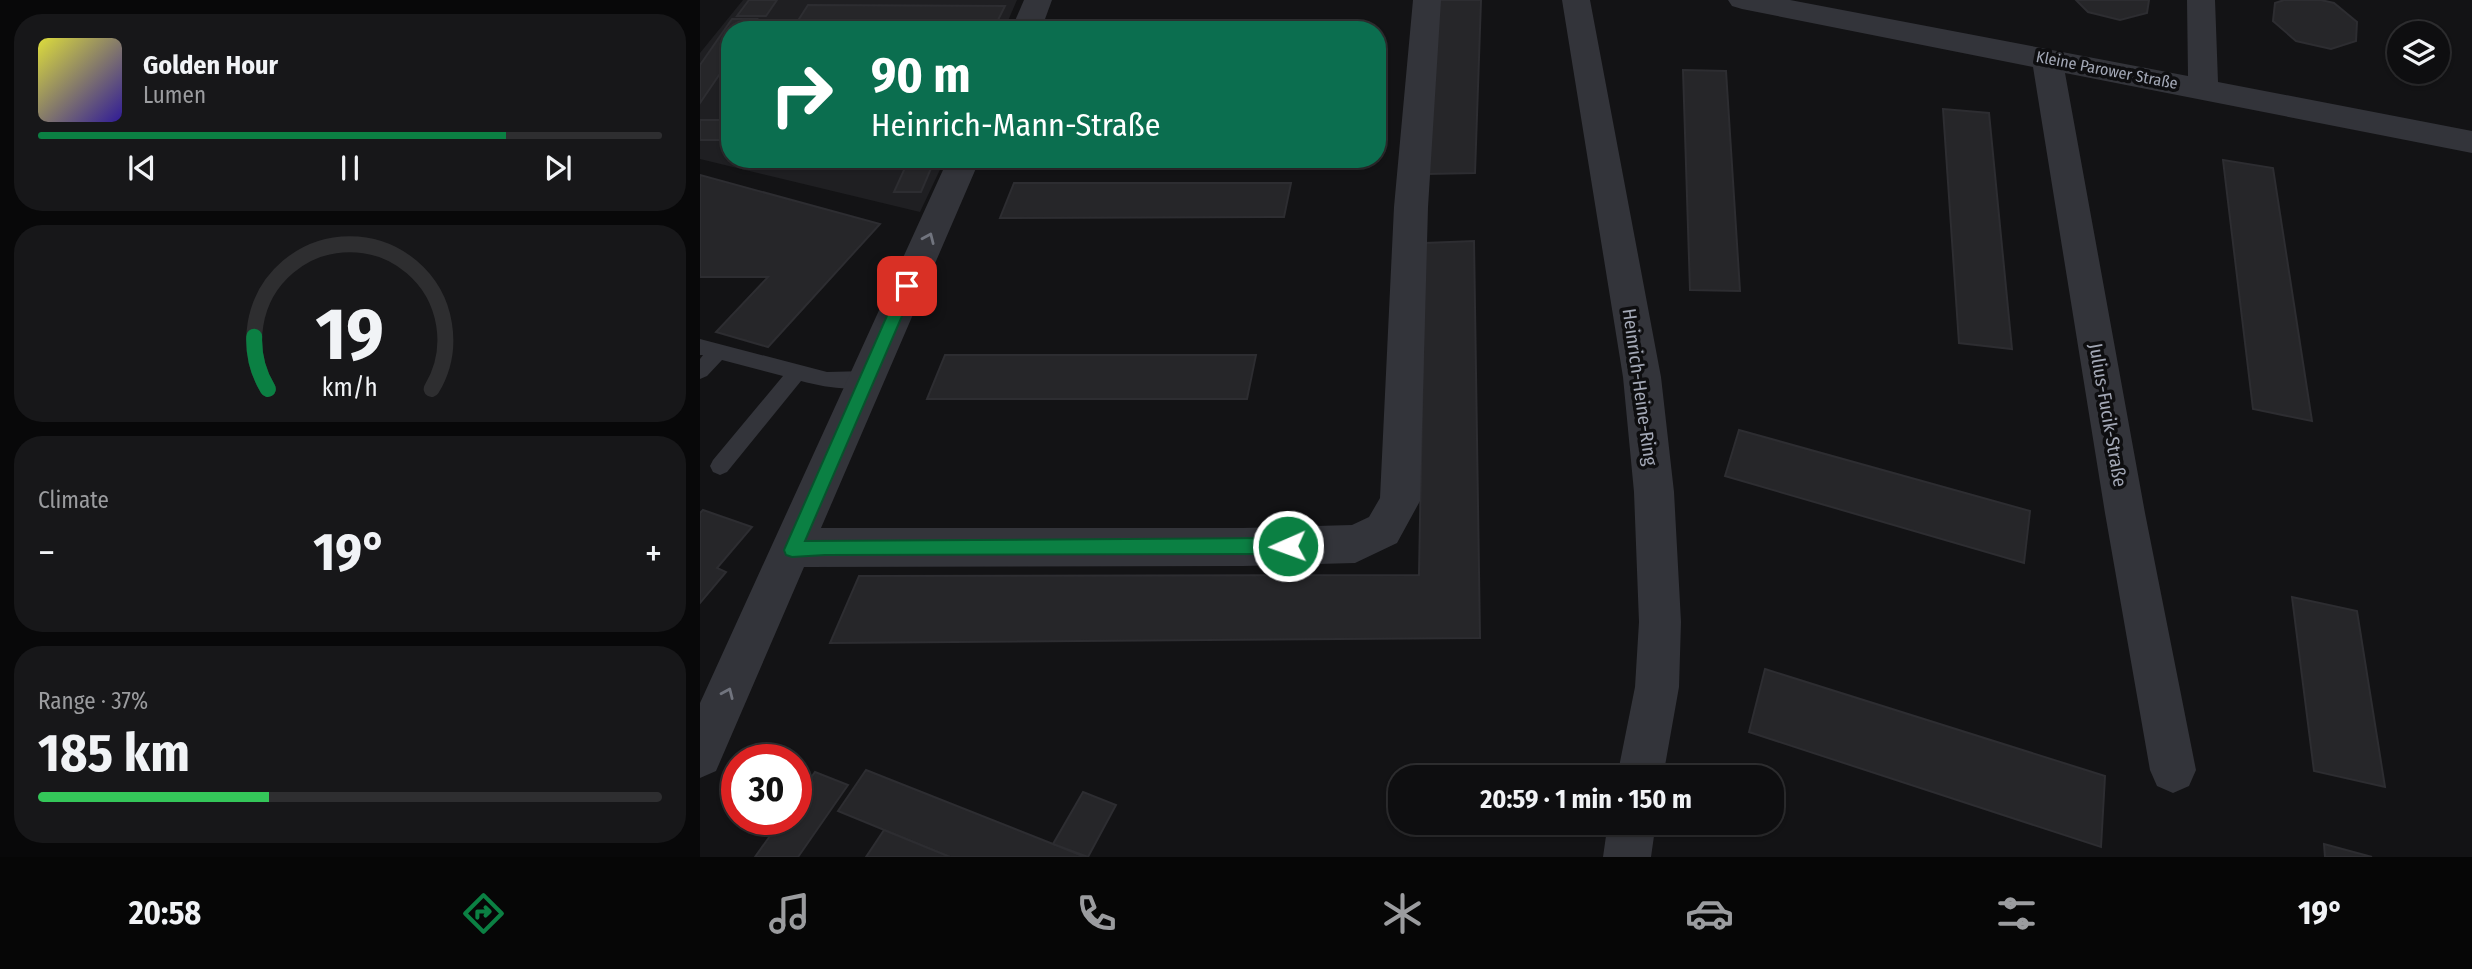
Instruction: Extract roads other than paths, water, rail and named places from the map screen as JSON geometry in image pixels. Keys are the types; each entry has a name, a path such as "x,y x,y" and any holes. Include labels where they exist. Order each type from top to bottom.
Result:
{"street":[{"path":"1030,21 1038,0"},
{"path":"792,550 825,547 1255,547 1355,544 1382,530 1400,501 1411,207 1427,0"},
{"name":"Heinrich-Heine-Ring","path":"1576,0 1642,377 1654,492 1660,622 1658,674 1642,765"},
{"name":"Kleine Parower Straße","path":"1742,0 2472,142"},
{"path":"2202,0 2203,89"},
{"name":"Julius-Fucik-Straße","path":"2047,59 2124,513 2172,770"},
{"path":"700,755 960,168"},
{"path":"1627,857 1630,835"}],"lane":[{"path":"700,371 709,350 827,380 866,379"},
{"path":"720,466 796,374"}]}
